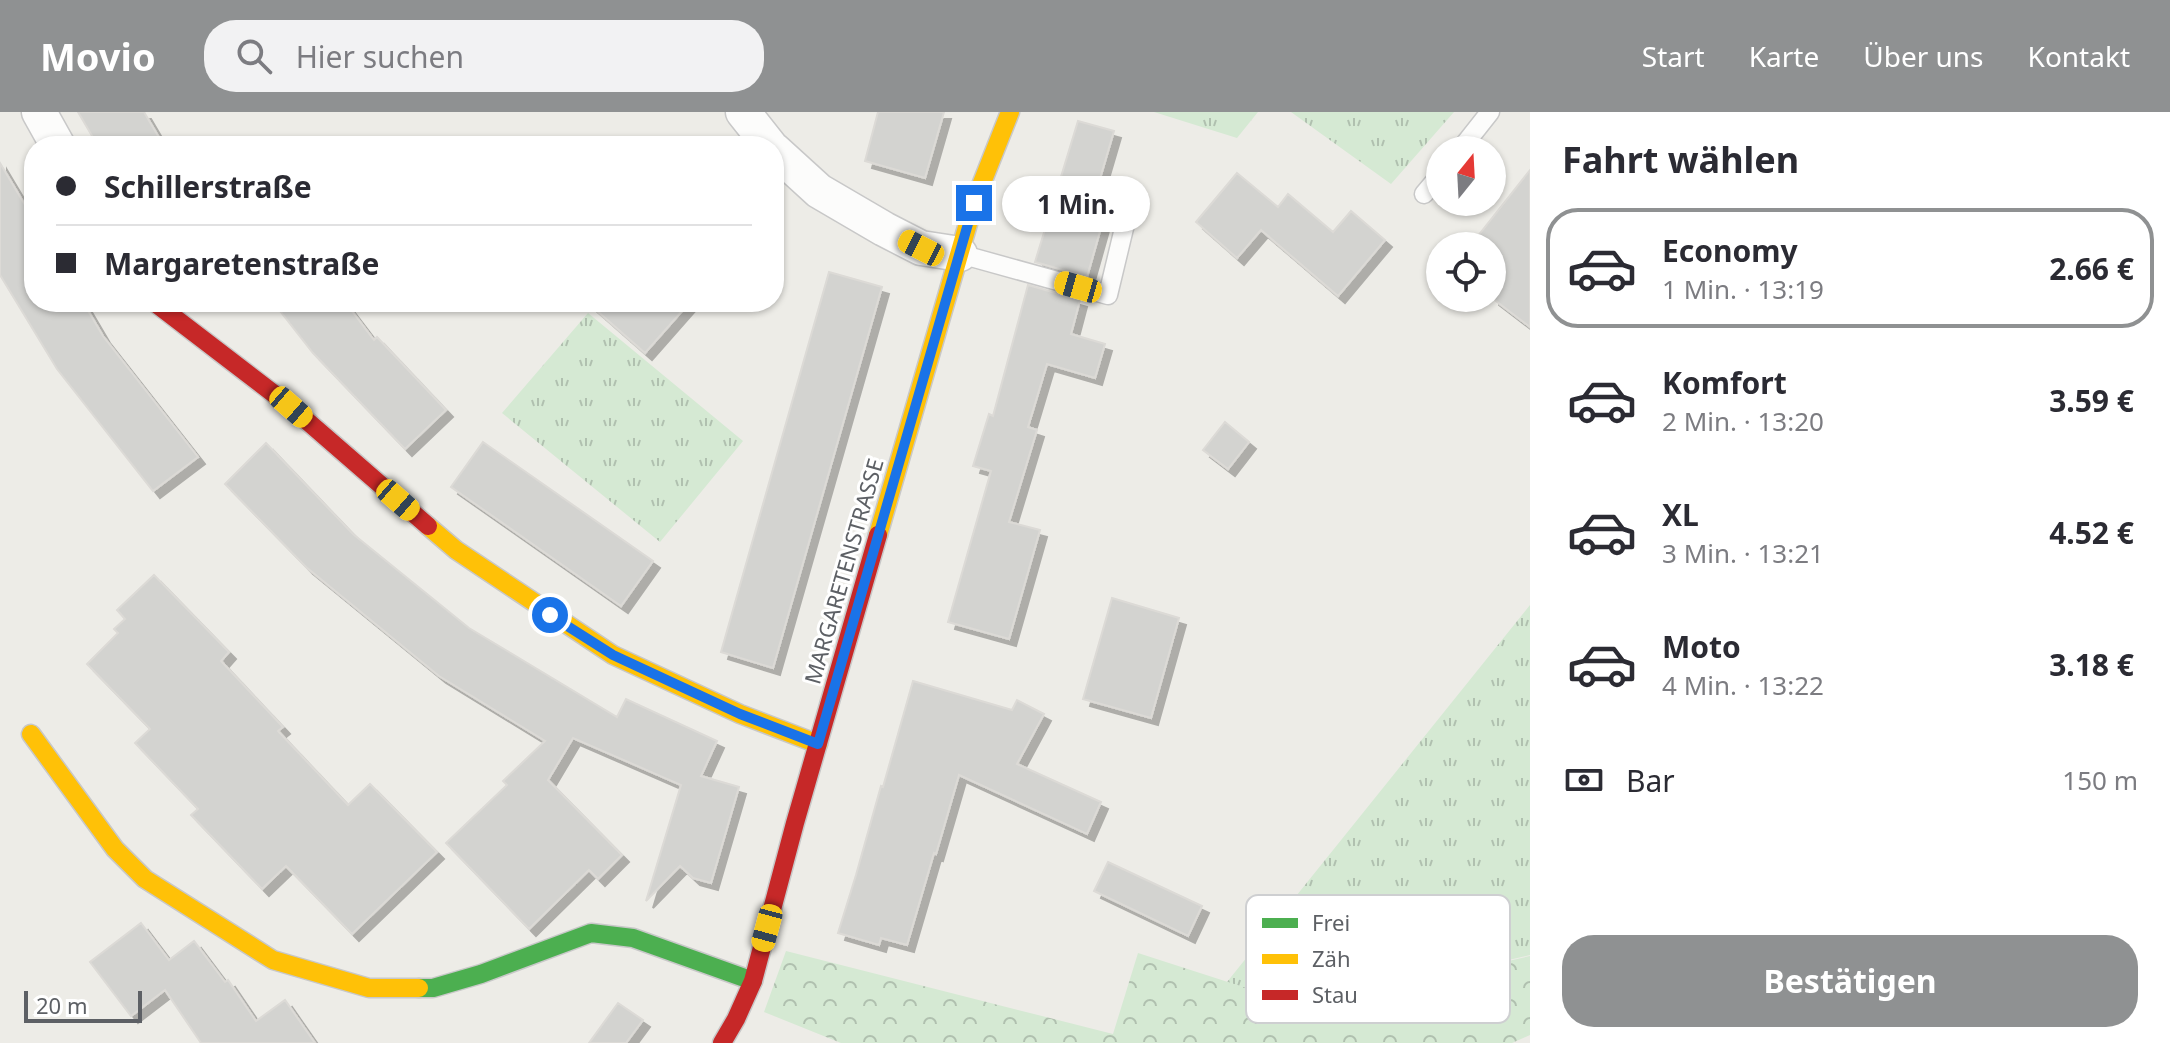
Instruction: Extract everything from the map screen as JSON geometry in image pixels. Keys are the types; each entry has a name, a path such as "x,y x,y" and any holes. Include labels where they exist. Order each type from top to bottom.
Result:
{"street":[{"path":"39,112 52,136"},
{"path":"743,112 762,136"},
{"name":"MARGARETENSTRASSE","path":"722,1043 753,981 974,203 1010,112"},
{"path":"784,159 819,191 884,229 921,248 960,254"},
{"path":"167,312 291,407 456,550 530,601 613,655 740,714 818,744"},
{"path":"31,734 115,849 145,879 273,960 369,988 433,988 481,974 591,933 633,938 753,981"}],"lane":[{"path":"1471,136 1490,112"},
{"path":"960,254 1108,295 1131,199"}],"green space":[{"path":"1154,112 1258,112 1237,138"},
{"path":"1291,112 1454,112 1433,136 1426,136 1426,144 1391,184"},
{"path":"588,313 743,441 660,542 502,413"},
{"path":"1530,605 1530,955 1510,960 1510,895 1297,895"},
{"path":"786,951 1113,1034 1138,953 1246,988 1246,1023 1510,1023 1510,961 1530,956 1530,1035 1512,1043 841,1043 764,1012"},
{"path":"1246,958 1246,988 1227,982"}],"building":[{"path":"78,112 144,112 158,136 92,136"},
{"path":"878,112 944,112 925,178 865,161"},
{"path":"1078,121 1114,131 1094,199 1108,203 1087,277 1035,262"},
{"path":"0,163 24,203 24,312 89,312 103,336 198,457 153,491 57,369 0,275"},
{"path":"1530,170 1530,327 1506,309 1506,232 1481,232 1494,216 1506,216 1506,200"},
{"path":"1237,173 1278,207 1288,194 1333,232 1351,211 1385,240 1338,296 1261,230 1237,258 1196,222"},
{"path":"829,272 882,287 773,668 721,652"},
{"path":"1028,285 1080,300 1071,334 1105,344 1095,378 1047,364 1028,427 1037,430 1009,522 1040,530 1009,639 948,622 991,471 973,466 989,414 993,416"},
{"path":"281,312 353,312 374,340 377,337 446,410 405,449 313,353"},
{"path":"598,312 681,312 645,353"},
{"path":"1225,422 1249,442 1228,469 1203,450"},
{"path":"483,442 653,561 621,606 451,487"},
{"path":"266,443 353,534 469,628 617,717 626,699 717,741 701,776 739,787 711,883 693,878 680,866 646,901 681,785 573,738 548,780 622,855 598,879 589,870 529,929 446,843 507,785 503,781 545,741 439,676 306,567 225,484"},
{"path":"154,575 229,652 221,661 283,727 278,731 348,805 370,784 437,852 352,934 286,866 262,889 191,815 198,809 135,743 150,729 87,664 118,633 114,629 125,619 117,610"},
{"path":"1112,598 1179,618 1151,718 1083,699"},
{"path":"913,681 1012,710 1017,700 1044,714 1017,764 1101,802 1087,834 959,775 907,945 881,938 879,945 838,933"},
{"path":"1108,862 1202,906 1188,936 1094,891"},
{"path":"141,923 169,960 194,941 225,982 228,980 256,1021 285,1000 315,1043 201,1043 165,990 131,1016 90,962"},
{"path":"618,1003 643,1020 626,1043 589,1043"}],"traffic: fast":[{"path":"419,988 433,988 481,974 591,933 633,938 753,981"}],"traffic: slow":[{"path":"878,535 974,203 1010,112"},
{"path":"428,526 456,550 613,655 740,714 818,744"},
{"path":"31,734 115,849 145,879 273,960 369,988 419,988"}],"traffic: jam":[{"path":"167,312 291,407 428,526"},
{"path":"722,1043 753,981 878,535"}],"route":[{"path":"550,615 613,655 740,714 818,744 974,203"}]}
